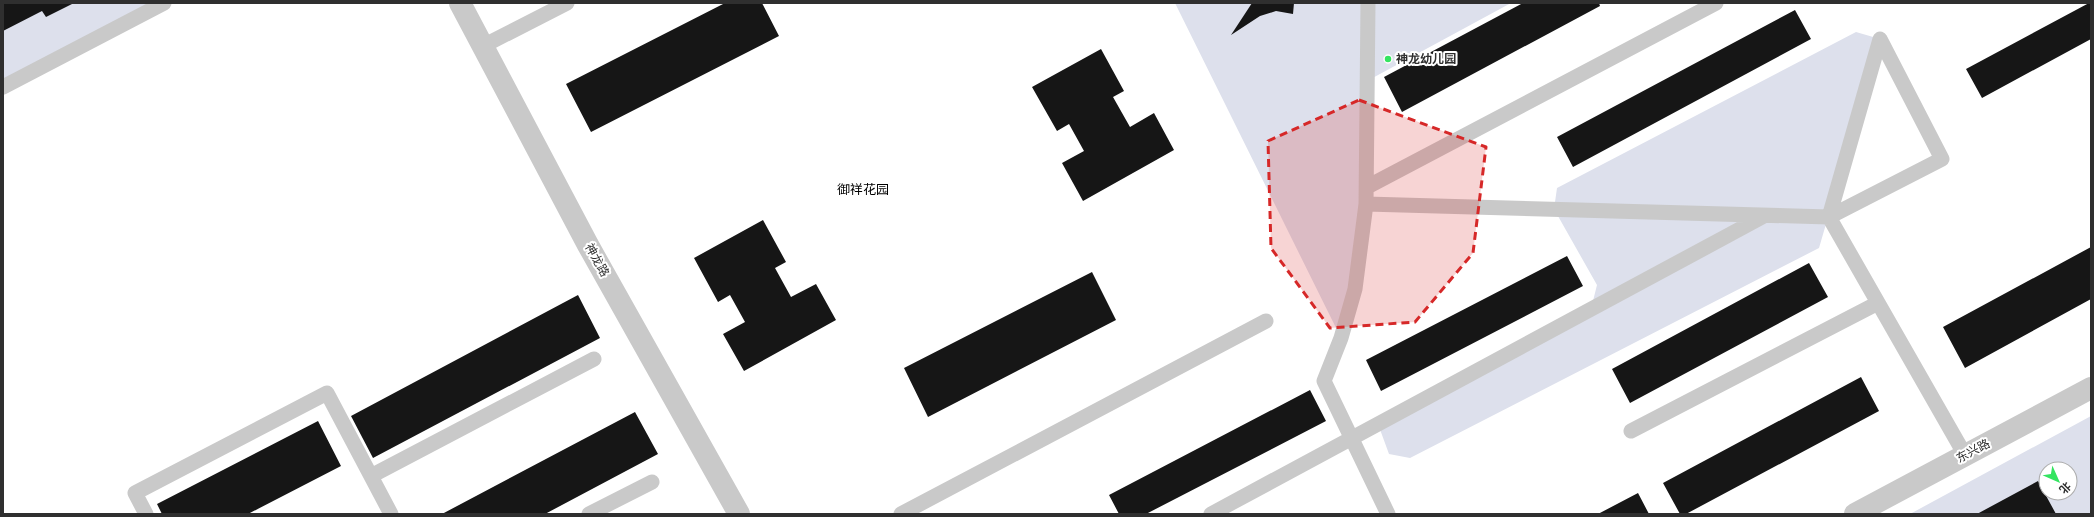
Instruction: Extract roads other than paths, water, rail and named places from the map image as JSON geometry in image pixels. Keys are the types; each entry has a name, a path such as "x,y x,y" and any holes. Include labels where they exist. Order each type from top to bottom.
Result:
{"street":[{"name":"神龙路","path":"460,3 588,245 739,514"},
{"name":"东兴路","path":"1855,514 2091,388"}],"lane":[{"path":"3,87 164,3"},
{"path":"483,46 567,3"},
{"path":"1368,3 1366,204 1355,289 1341,338 1324,381 1388,514"},
{"path":"1367,187 1716,3"},
{"path":"1366,204 1829,217 1942,159 1880,39 1829,217 1966,455"},
{"path":"1211,514 1765,215"},
{"path":"1631,431 1878,303"},
{"path":"901,514 1266,321"},
{"path":"371,476 594,359"},
{"path":"146,514 135,493 327,393 371,476 385,512"},
{"path":"589,514 652,482"}],"place":[{"name":"神龙幼儿园","path":"1388,59"}],"district":[{"name":"御祥花园","path":"863,189"}]}
